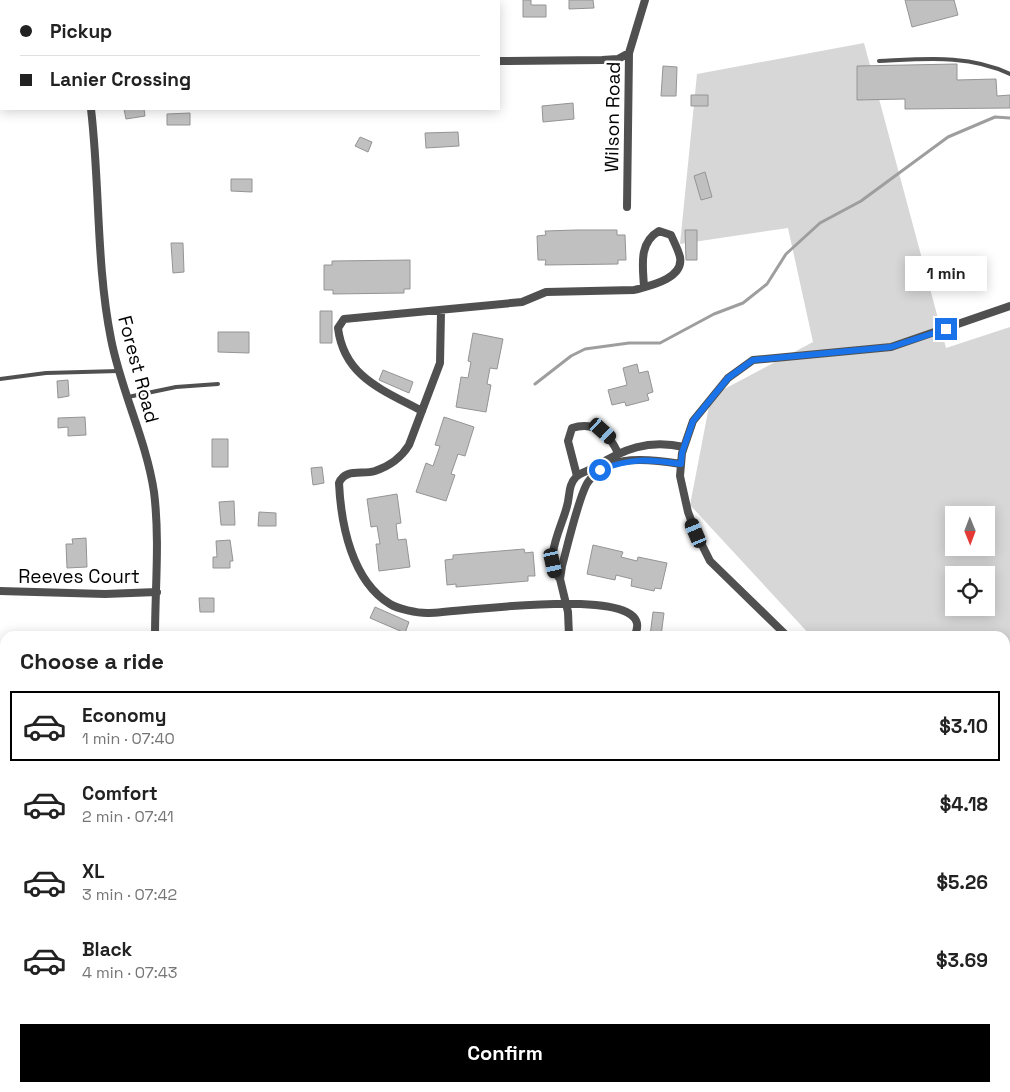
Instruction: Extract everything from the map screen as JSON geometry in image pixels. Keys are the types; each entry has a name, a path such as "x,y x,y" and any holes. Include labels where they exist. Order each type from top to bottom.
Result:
{"street":[{"name":"Wilson Road","path":"627,207 629,53 645,0"},
{"path":"500,61 602,60 618,59 629,53"},
{"name":"Forest Road","path":"91,110 98,182 104,288 111,340 143,444 154,493 157,592 155,631"},
{"path":"422,411 372,385 354,368 344,354 338,328 344,319 441,312 522,302 546,292 634,290 644,288 662,282 678,269 680,258 671,235 658,231 650,236 644,247 644,288"},
{"path":"782,631 710,561 688,512 682,492 681,464 684,447 693,421 728,378 753,360 891,347 1010,306"},
{"path":"441,312 440,364 409,445 401,456 374,471 347,474 342,477 340,483 343,512 360,573 370,589 391,606 426,613 566,603 610,606 624,610 635,617 638,625 636,631"},
{"path":"576,476 568,441 572,428 580,425 596,427 612,439 618,453"},
{"path":"569,631 566,603 560,579 556,574 553,554 568,505 570,487 576,476 618,453 636,446 653,443 684,447"},
{"path":"560,579 564,558 588,482 600,470 629,460 650,460 681,464"},
{"name":"Reeves Court","path":"0,591 105,594 157,592"}],"lane":[{"path":"879,61 941,59 969,61 994,67 1010,74"},
{"path":"0,379 46,374 119,371"},
{"path":"128,397 163,388 218,384"}],"shaded area":[{"path":"864,43 946,348 1010,327 1010,631 806,631 690,505 711,396 813,342 788,228 680,244 697,74"}],"building":[{"path":"523,0 531,0 531,5 546,5 546,17 523,17"},
{"path":"569,0 593,0 594,8 569,9"},
{"path":"905,0 954,0 958,15 912,27"},
{"path":"957,64 957,80 996,79 997,96 1010,95 1010,108 905,109 905,99 857,100 857,66"},
{"path":"663,66 677,67 676,96 661,96"},
{"path":"691,95 708,95 708,106 691,106"},
{"path":"573,103 574,119 543,122 542,106"},
{"path":"124,110 144,110 145,116 126,119"},
{"path":"190,113 190,125 167,125 167,114"},
{"path":"458,132 459,146 426,148 425,133"},
{"path":"360,137 372,142 368,152 355,146"},
{"path":"705,172 712,197 701,200 694,176"},
{"path":"231,179 252,179 252,192 231,191"},
{"path":"617,230 617,235 625,235 626,260 618,260 618,264 545,265 546,260 538,260 537,236 546,235 545,231"},
{"path":"685,230 697,230 697,260 686,260"},
{"path":"171,243 183,243 184,272 173,273"},
{"path":"410,260 410,289 404,289 404,293 333,294 333,290 324,290 324,265 332,265 332,261"},
{"path":"320,311 332,311 332,343 320,343"},
{"path":"218,332 249,332 249,353 218,352"},
{"path":"473,333 503,339 497,369 490,368 487,384 491,385 486,412 456,407 461,377 468,378 471,362 468,361"},
{"path":"637,364 639,373 648,371 653,392 647,394 649,400 626,406 625,402 612,405 608,390 627,385 623,368"},
{"path":"383,370 413,382 409,393 379,380"},
{"path":"68,380 69,396 58,398 57,381"},
{"path":"85,417 86,435 68,436 68,427 58,428 58,418"},
{"path":"444,417 474,427 465,456 458,454 451,474 455,475 446,501 416,492 426,463 433,466 440,446 435,445"},
{"path":"212,439 228,439 228,467 212,467"},
{"path":"322,467 324,483 313,485 311,468"},
{"path":"397,494 401,523 396,524 398,540 406,539 410,567 379,571 376,544 380,544 377,526 371,527 367,499"},
{"path":"234,501 235,525 221,525 219,502"},
{"path":"259,512 276,513 276,526 258,526"},
{"path":"86,538 87,567 67,568 66,544 73,544 72,539"},
{"path":"230,540 233,561 230,561 230,568 213,568 213,557 217,557 216,541"},
{"path":"593,545 623,552 621,557 637,561 638,557 667,563 661,589 655,588 654,591 631,586 632,579 616,575 615,580 587,574"},
{"path":"524,549 525,553 533,552 535,576 528,576 528,581 456,587 456,584 447,585 445,560 453,559 453,555"},
{"path":"199,598 214,598 214,612 200,612"},
{"path":"375,607 409,622 406,631 400,631 370,618"},
{"path":"653,612 664,613 662,631 651,631"}],"waterway":[{"path":"535,384 571,356 585,349 629,343 660,343 714,314 743,303 767,284 786,254 820,223 861,201 948,137 995,117 1010,118"}],"route":[{"path":"600,470 629,460 650,460 681,464 682,453 693,421 728,378 753,360 891,347 946,329"}]}
